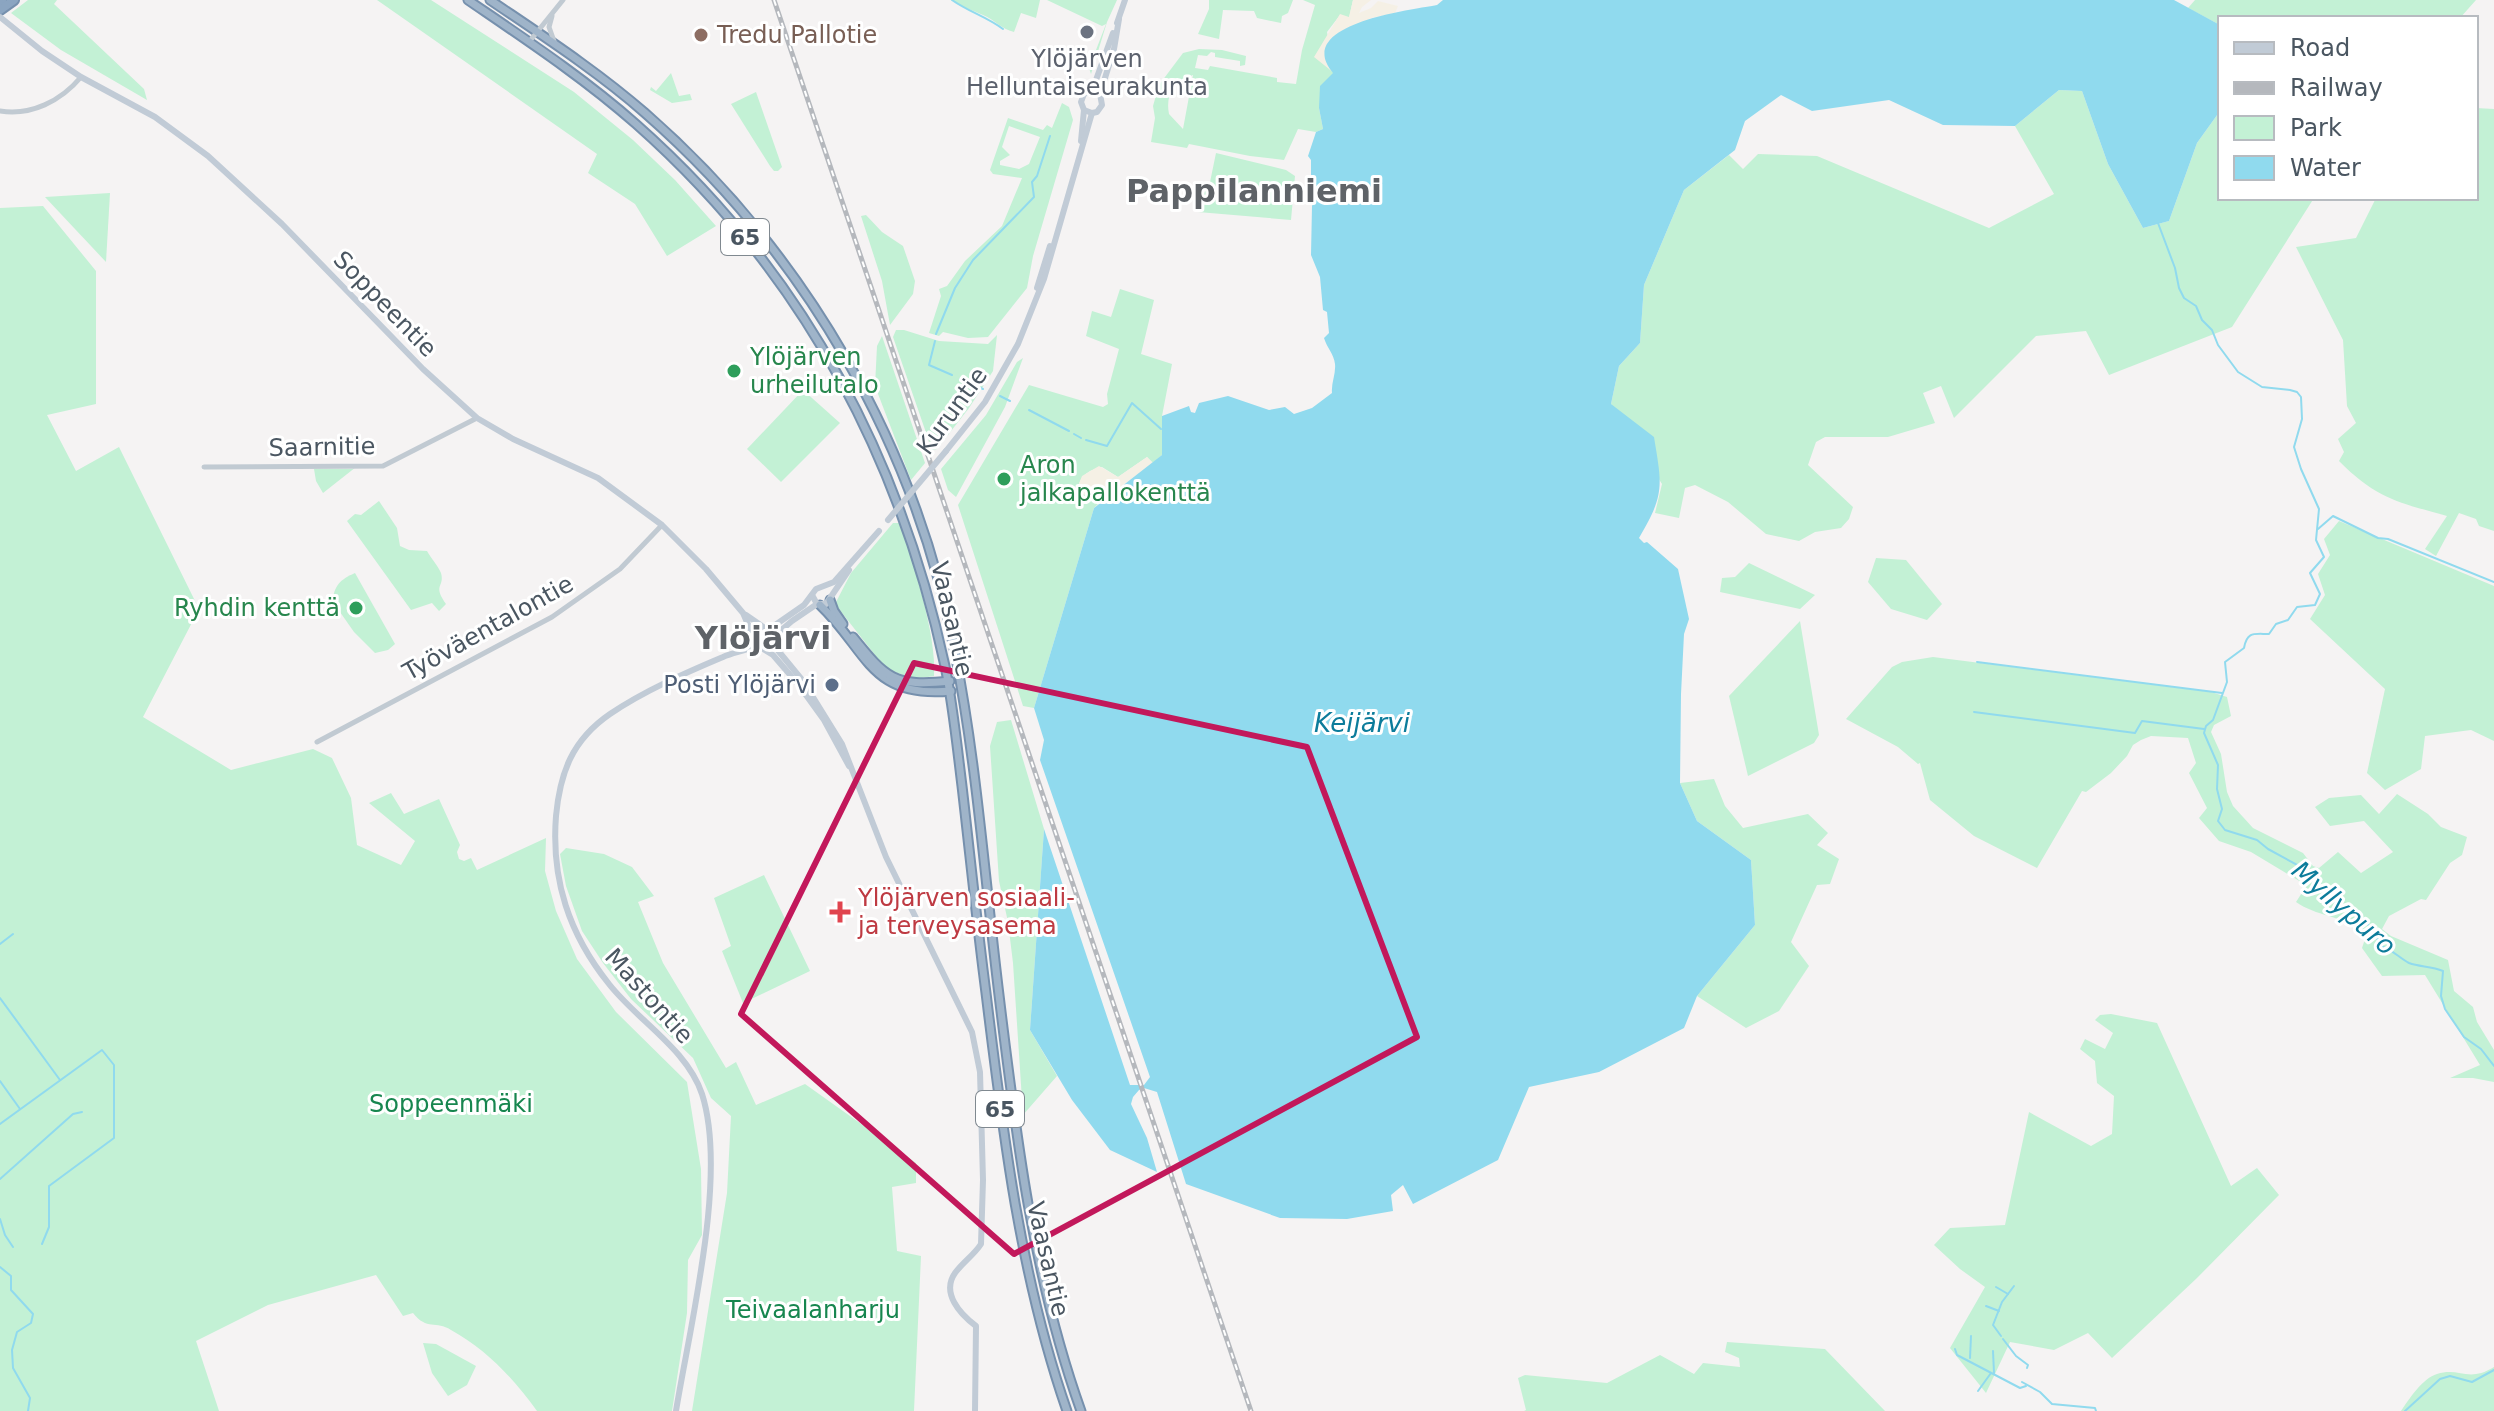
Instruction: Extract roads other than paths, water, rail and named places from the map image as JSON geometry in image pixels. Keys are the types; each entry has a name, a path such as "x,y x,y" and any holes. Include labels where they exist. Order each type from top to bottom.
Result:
{"highway":[{"path":"0,10 14,0"},
{"name":"Vaasantie","path":"468,0 607,99 669,155 747,239 806,320 853,399 895,493 928,593 947,681 1008,1168 1035,1297 1067,1411"},
{"name":"Vaasantie","path":"490,0 556,45 645,113 711,176 759,230 818,312 873,407 909,491 934,566 960,680 1020,1164 1045,1291 1081,1411"},
{"path":"830,600 836,615 881,670 897,680 911,683 960,680"},
{"path":"818,605 883,678 901,688 920,692 961,690"}],"main road":[{"path":"1119,19 1114,49 1100,94 1103,102 1101,108 1092,113 1084,110 1082,97 1092,91 1125,0"},
{"name":"Soppeentie","path":"0,17 81,77 155,117 208,156 282,224 444,389 477,418 513,439 598,478 662,525 706,569 743,613 765,630"},
{"path":"1092,91 1100,94"},
{"name":"Kuruntie","path":"1080,148 1084,110"},
{"name":"Kuruntie","path":"823,587 838,578 879,531 993,390 1018,344 1044,279 1092,113"},
{"name":"Kuruntie","path":"830,600 879,531"},
{"path":"823,587 829,591 830,600 792,621 772,640 757,642 765,630 804,605 816,589 823,587"},
{"path":"812,595 818,605"},
{"name":"Soppeentie","path":"743,613 757,642"},
{"path":"765,630 819,705 842,744 886,857 963,1012 977,1050 983,1180 981,1244 955,1272 950,1287 955,1304 976,1326 975,1411"},
{"path":"757,642 786,669 806,694 849,766"},
{"name":"Mastontie","path":"676,1411 707,1219 710,1151 707,1113 700,1089 688,1068 610,986 578,938 559,884 554,838 563,772 571,754 587,733 626,704 757,642"}],"street":[{"path":"529,42 563,0"},
{"path":"553,11 549,27 556,45"},
{"path":"0,111 22,112 39,108 57,99 81,77"},
{"name":"Saarnitie","path":"204,467 383,466 477,418"},
{"name":"Työväentalontie","path":"317,742 552,617 620,569 662,525"}],"water":[{"name":"Keijärvi","path":"1443,0 2174,0 2218,24 2218,114 2197,143 2169,221 2143,228 2108,164 2082,91 2059,90 2015,126 1943,125 1889,100 1812,111 1781,95 1745,121 1735,150 1684,190 1644,285 1640,343 1619,366 1611,404 1654,437 1659,489 1653,511 1639,538 1678,569 1689,619 1684,634 1680,783 1697,821 1751,860 1755,925 1697,996 1684,1028 1599,1072 1529,1087 1498,1160 1413,1204 1403,1185 1391,1195 1393,1211 1347,1219 1280,1218 1186,1184 1157,1092 1144,1088 1139,1090 1131,1104 1147,1138 1157,1172 1110,1150 1072,1100 1030,1030 1044,829 1130,1085 1144,1085 1150,1077 1040,760 1044,740 1034,708 1094,508 1162,455 1162,416 1189,406 1195,413 1199,403 1228,396 1269,410 1285,407 1294,414 1312,408 1332,393 1335,364 1324,338 1329,333 1327,312 1323,310 1320,277 1311,255 1312,206 1316,198 1311,195 1311,160 1308,156 1316,132 1323,129 1319,108 1320,86 1333,73 1325,56 1328,42 1341,31 1360,22 1437,5"}],"waterway":[{"path":"952,0 1003,29"},
{"path":"936,334 955,288 973,260 1034,197 1032,182 1037,176 1050,136"},
{"name":"Myllypuro","path":"2158,223 2184,298 2196,306 2202,320 2212,330 2218,345 2238,372 2262,387 2290,390 2301,397 2302,419 2294,447 2319,509 2316,540 2324,557 2310,573 2320,594 2315,605 2297,607 2288,620 2276,624 2269,634 2249,636 2244,648 2225,662 2227,682 2213,720 2204,733 2218,765 2217,789 2222,809 2218,821 2225,830 2257,840 2310,872 2336,903 2363,919 2380,946 2409,963 2443,971 2441,996 2445,1009 2464,1037 2481,1049 2494,1066"},
{"path":"935,341 929,365 952,375"},
{"path":"960,379 983,389"},
{"path":"1000,396 1010,401"},
{"path":"1086,440 1107,446 1132,403 1161,429"},
{"path":"1029,410 1069,431"},
{"path":"1074,434 1081,438"},
{"path":"2318,529 2333,516 2378,538 2388,539 2494,582"},
{"path":"1977,662 2222,693"},
{"path":"1974,712 2135,733 2142,721 2204,729"},
{"path":"0,944 13,934"},
{"path":"0,998 60,1080"},
{"path":"0,1124 102,1050 114,1065 114,1138 49,1186 49,1227 42,1244"},
{"path":"0,1081 20,1109"},
{"path":"0,1179 73,1114 82,1112"},
{"path":"0,1219 13,1247"},
{"path":"0,1267 11,1276 11,1290 33,1314 31,1323 17,1332 12,1350 13,1368 30,1398 28,1411"},
{"path":"2001,1336 1993,1325 2002,1302 2014,1286"},
{"path":"1996,1287 2008,1294"},
{"path":"1986,1306 1999,1311"},
{"path":"1970,1358 1971,1336"},
{"path":"2003,1339 2016,1356 2028,1365 2027,1368"},
{"path":"1955,1349 1957,1355 2020,1388 2026,1386"},
{"path":"1993,1351 1994,1373"},
{"path":"2405,1411 2440,1379 2450,1376 2472,1382 2494,1370"},
{"path":"1978,1391 1991,1373"},
{"path":"2022,1382 2040,1392 2052,1404 2095,1408 2096,1411"}],"railway":[{"path":"774,0 1251,1411"}],"place":[{"name":"Ylöjärven Helluntaiseurakunta","path":"1087,32"},
{"name":"Tredu Pallotie","path":"701,35"},
{"name":"Ylöjärven urheilutalo","path":"734,371"},
{"name":"Aron jalkapallokenttä","path":"1004,479"},
{"name":"Ryhdin kenttä","path":"356,608"},
{"name":"Posti Ylöjärvi","path":"832,685"},
{"name":"Ylöjärven sosiaali- ja terveysasema","path":"840,912"}],"district":[{"name":"Pappilanniemi","path":"1254,191"},
{"name":"Ylöjärvi","path":"763,638"}],"park label":[{"name":"Soppeenmäki","path":"451,1104"},
{"name":"Teivaalanharju","path":"813,1310"}]}
